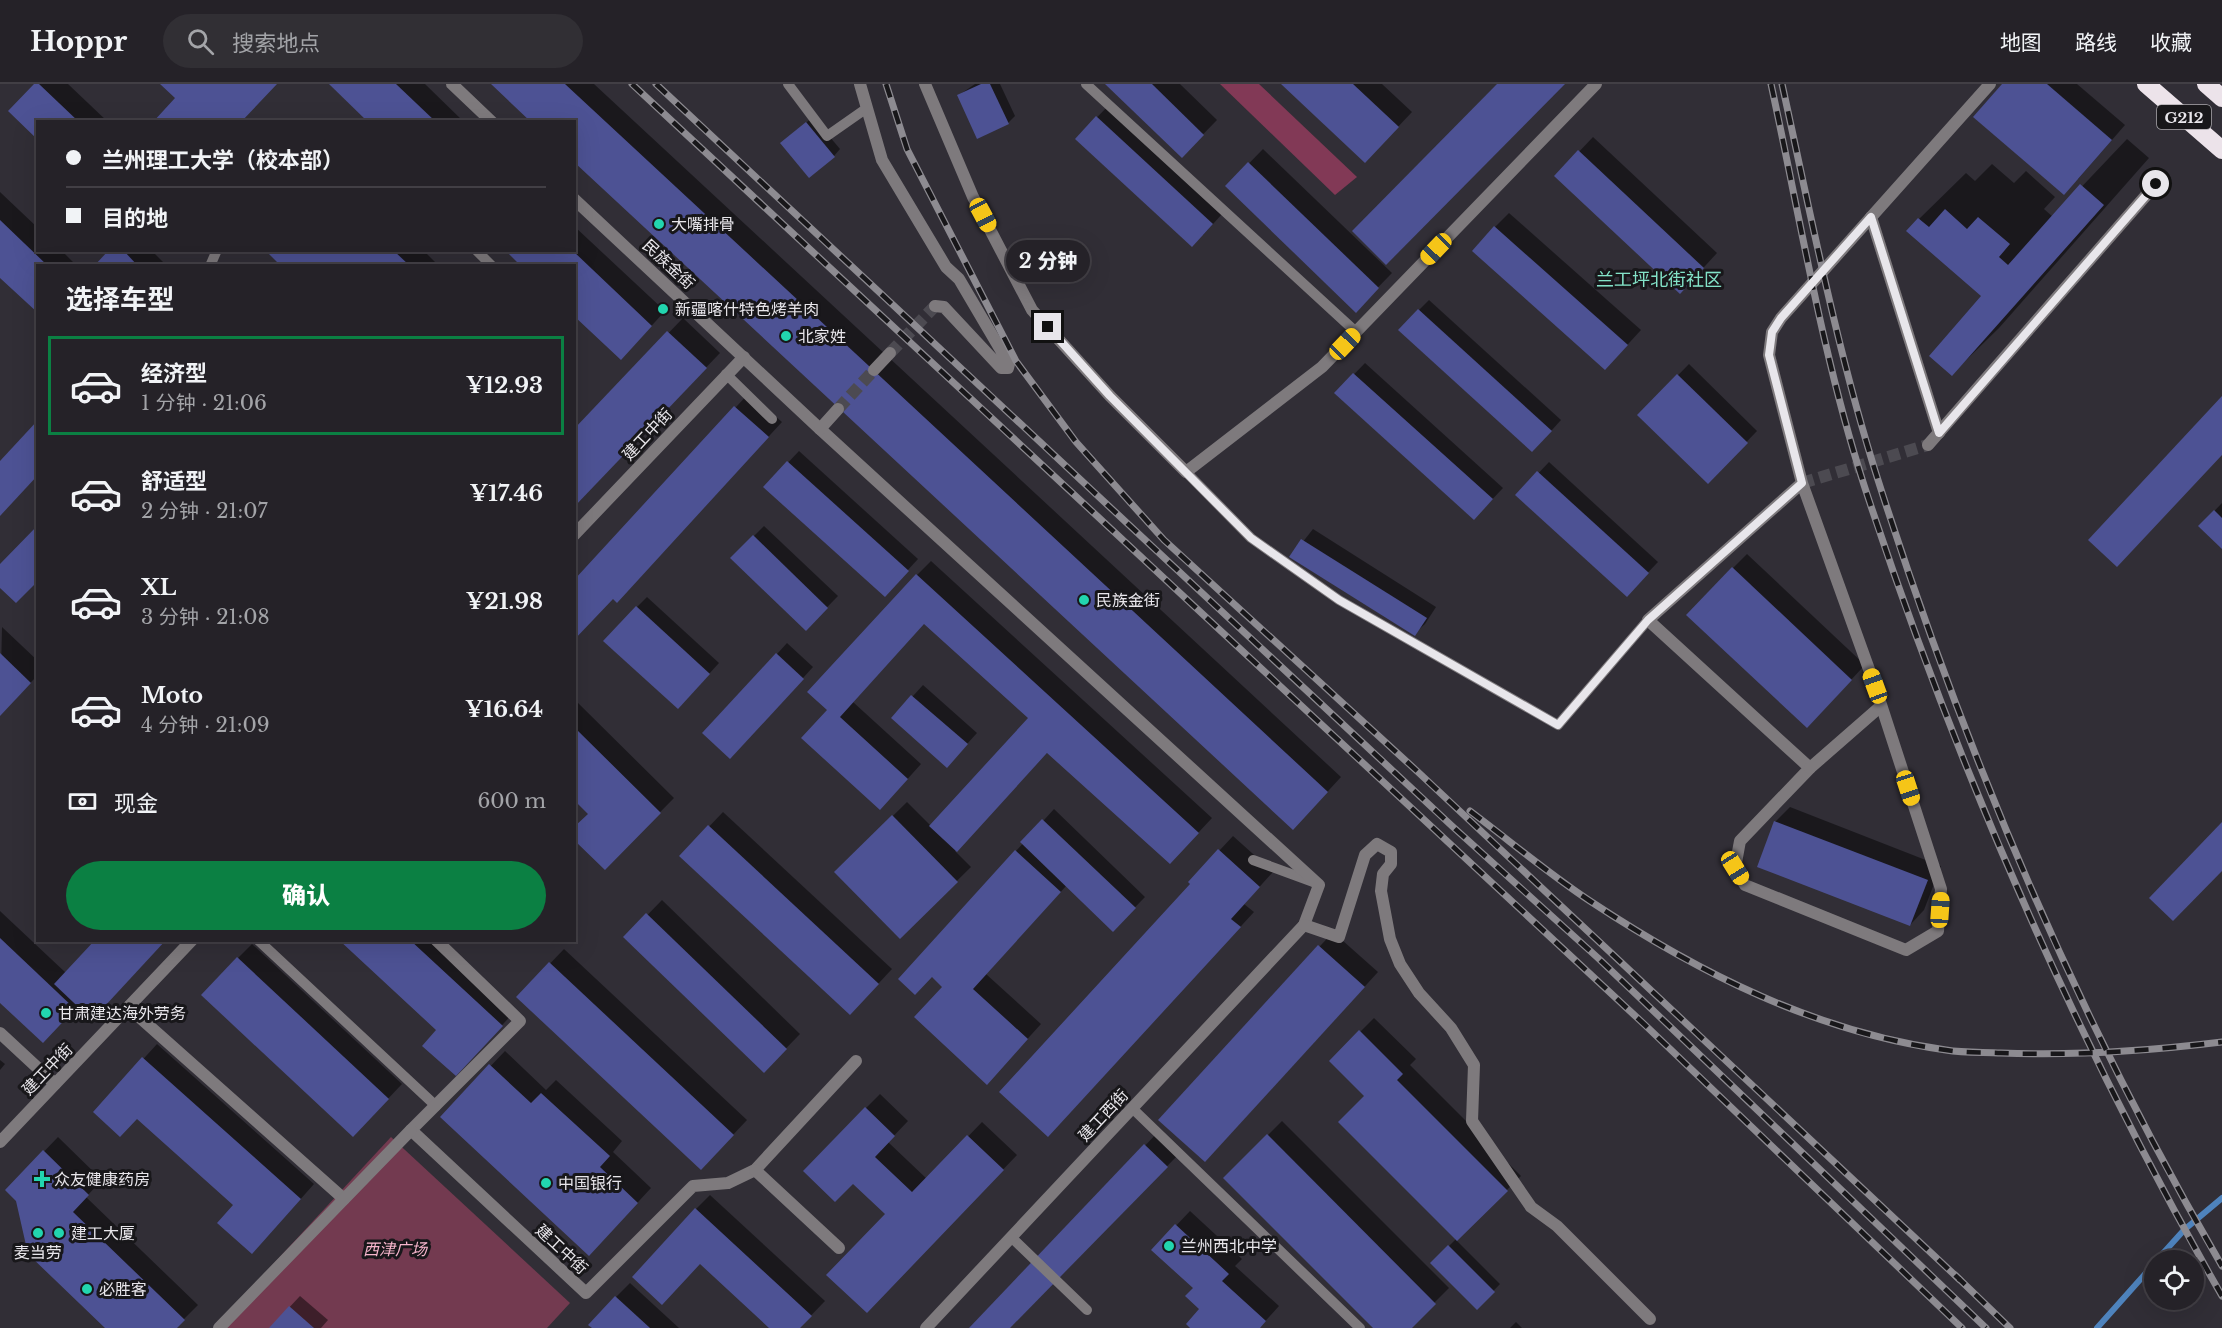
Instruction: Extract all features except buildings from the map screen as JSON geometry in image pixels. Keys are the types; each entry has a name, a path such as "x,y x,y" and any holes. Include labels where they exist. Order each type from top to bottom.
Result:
{"highway":[{"name":"G212","path":"2146,84 2222,150"},
{"name":"G212","path":"2206,84 2222,98"}],"street":[{"path":"452,84 490,120"},
{"path":"860,84 882,160 946,267 959,279 1009,364 1008,368 1000,369 944,307 935,306"},
{"path":"926,84 974,196 1032,310 1110,396 1185,471 1322,367 1596,84"},
{"path":"1881,706 1810,768 1740,842 1735,868 1745,885 1906,950 1938,931 1941,889 1881,706 1802,483 1769,355 1772,332 1781,318 1990,84"},
{"path":"1928,445 2156,184"},
{"name":"民族金街","path":"576,201 820,429 1319,885"},
{"path":"1871,217 1939,433"},
{"path":"874,370 890,353"},
{"name":"建工中街","path":"576,533 744,357"},
{"path":"820,429 838,409"},
{"path":"1802,483 1648,620 1810,768"},
{"path":"1319,885 1304,925 1339,937 1365,855 1377,844 1391,852 1391,864 1383,874 1381,891 1390,939 1400,964 1419,993 1451,1028 1474,1065 1472,1121 1532,1207 1557,1226 1650,1319"},
{"name":"建工西街","path":"926,1328 1304,925"},
{"name":"建工中街","path":"0,1142 190,942"},
{"path":"219,1328 520,1021 438,942"},
{"path":"128,1007 344,1199"},
{"path":"0,1033 55,1084"},
{"name":"建工中街","path":"411,1130 586,1293 693,1186 728,1183 755,1170 856,1061"},
{"path":"755,1170 839,1248"}],"lane":[{"path":"788,84 827,136 867,108"},
{"path":"1086,84 1356,332"},
{"path":"478,252 490,264"},
{"path":"726,374 772,419"},
{"path":"1185,471 1251,538 1339,600 1558,725 1648,620"},
{"path":"1253,860 1319,885"},
{"path":"260,942 436,1106"},
{"path":"1132,1108 1360,1328"},
{"path":"1011,1237 1088,1310"}],"green space":[{"name":"西津广场","path":"391,1137 570,1303 547,1328 214,1328"}],"shaded area":[{"path":"1220,84 1259,84 1357,177 1335,195"}],"waterway":[{"path":"2166,1250 2184,1230 2222,1198"},
{"path":"2097,1328 2144,1275"}],"tunnel":[{"path":"890,353 935,306"},
{"path":"838,409 874,370"},
{"path":"1802,483 1928,445"}],"railway":[{"path":"632,84 1645,1025 1962,1328"},
{"path":"656,84 1452,826 1598,958 1986,1328"},
{"path":"886,84 907,149 1016,361 1076,442 1164,540 1418,772 1960,1280"},
{"path":"1771,84 1824,336 1849,436 1900,590 1938,694 2022,900 2068,1001 2168,1199 2222,1296"},
{"path":"1782,84 1826,283 1863,431 1912,582 1948,683 1987,784 2073,981 2169,1173 2222,1266"},
{"path":"1470,811 1575,891 1673,952 1760,996 1851,1029 1898,1041 1960,1052 2084,1053 2222,1042"},
{"path":"1955,1275 2010,1328"}],"place":[{"name":"大嘴排骨","path":"659,224"},
{"name":"新疆喀什特色烤羊肉","path":"663,309"},
{"name":"北家姓","path":"786,336"},
{"name":"民族金街","path":"1084,600"},
{"name":"甘肃建达海外劳务","path":"46,1013"},
{"name":"众友健康药房","path":"42,1179"},
{"name":"中国银行","path":"546,1183"},
{"name":"麦当劳","path":"38,1233"},
{"name":"建工大厦","path":"59,1233"},
{"name":"兰州西北中学","path":"1169,1246"},
{"name":"必胜客","path":"87,1289"}],"district":[{"name":"兰工坪北街社区","path":"1659,280"}],"route":[{"path":"1048,327 1110,396 1251,538 1339,600 1558,725 1648,620 1802,483 1769,355 1772,332 1781,318 1871,217 1939,433 2156,184"}]}
